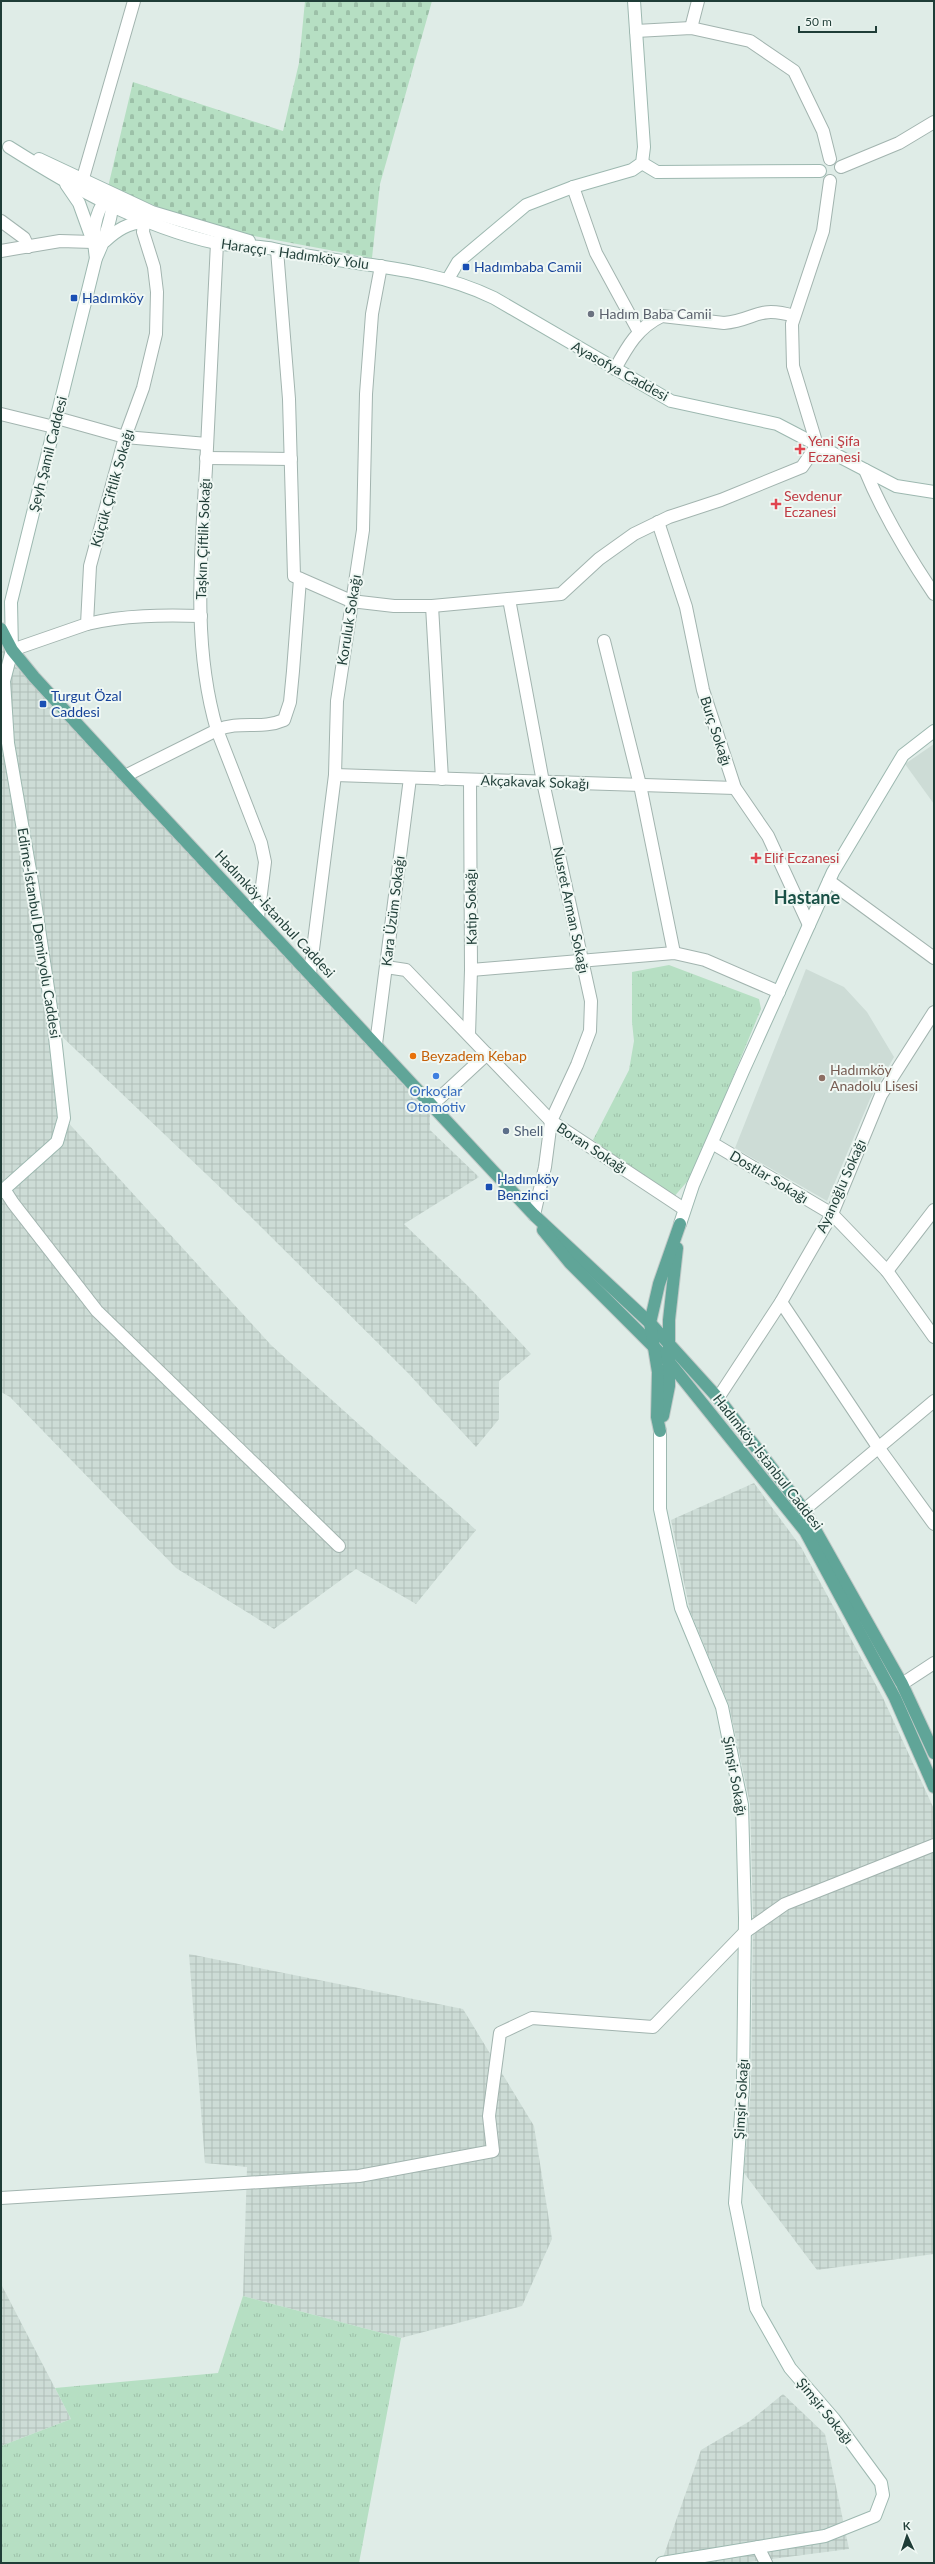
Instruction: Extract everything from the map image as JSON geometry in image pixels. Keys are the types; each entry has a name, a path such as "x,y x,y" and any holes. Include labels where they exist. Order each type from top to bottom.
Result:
{"main road":[{"name":"Hadımköy-İstanbul Caddesi","path":"1,629 12,650 125,776 433,1104 534,1215 650,1323 718,1398 804,1510 902,1684 934,1753"},
{"name":"Hadımköy-İstanbul Caddesi","path":"534,1215 540,1227 570,1263 652,1343 670,1363 805,1531 895,1698 934,1787"},
{"path":"660,1431 657,1417 658,1372 652,1343 650,1323 659,1284 680,1224"},
{"path":"660,1431 669,1386 671,1290 680,1224"}],"street":[{"path":"83,178 134,1"},
{"path":"448,279 458,262 526,205 573,186 632,170 642,163 644,147 634,1"},
{"path":"691,28 698,1"},
{"path":"636,31 691,28 750,41 794,72 823,130 830,159"},
{"path":"842,167 899,143 934,122"},
{"path":"5,145 83,178 108,200"},
{"path":"5,145 66,183 108,200 275,250 289,399 294,576 351,601 394,606 432,606 561,594 600,559 634,534 658,522 721,500 802,467 817,445 793,366 792,324 823,231 830,181"},
{"path":"830,159 839,162 842,167 839,177 830,181 822,176 820,171 822,163 830,159"},
{"path":"642,163 657,172 820,171"},
{"path":"66,183 79,203 99,241"},
{"path":"573,186 596,253 612,286 639,332"},
{"name":"Haraççı - Hadımköy Yolu","path":"108,200 144,222 217,243 381,266 448,279"},
{"name":"Şeyh Şamil Caddesi","path":"12,650 11,602 96,258 108,200"},
{"path":"1,221 24,238 28,246"},
{"path":"1,251 60,241 99,241 122,227 134,222 144,222"},
{"name":"Küçük Çiftlik Sokağı","path":"87,624 90,566 125,437 143,388 156,334 158,292 143,232 144,222"},
{"name":"Taşkın Çiftlik Sokağı","path":"217,243 201,558 201,616 208,699 217,730 240,792 257,830 265,862 258,918"},
{"name":"Koruluk Sokağı","path":"310,972 335,776 337,701 351,601 364,530 366,394 372,314 381,266"},
{"name":"Ayasofya Caddesi","path":"448,279 494,298 671,401 778,424 896,486 934,492"},
{"path":"615,369 639,332 662,316 724,323 734,322 763,312 782,312 794,316"},
{"path":"1,414 125,437 207,444"},
{"path":"206,458 291,459"},
{"path":"865,470 878,501 932,588"},
{"name":"Burç Sokağı","path":"658,522 686,607 703,690 735,788 768,836 809,925"},
{"path":"125,776 230,724 262,726 284,720 290,702 300,579"},
{"name":"Nusret Arman Sokağı","path":"509,599 543,782 591,1001 590,1031 578,1065 551,1121 545,1167 534,1215"},
{"path":"432,606 442,779"},
{"path":"12,650 87,624 108,619 156,615 201,616"},
{"path":"604,641 640,785 674,953"},
{"name":"Edirne-İstanbul Demiryolu Caddesi","path":"3,1191 57,1142 64,1118 32,882 8,743 4,681 12,650"},
{"path":"680,1224 684,1209 712,1143 829,881 903,755 934,731"},
{"name":"Akçakavak Sokağı","path":"335,776 735,788"},
{"name":"Kara Üzüm Sokağı","path":"376,1044 410,778"},
{"name":"Katip Sokağı","path":"468,1035 471,970 470,780"},
{"path":"829,881 934,958"},
{"path":"471,970 582,962 674,953 705,960 779,992"},
{"name":"Boran Sokağı","path":"386,967 406,970 551,1121 684,1209"},
{"name":"Ayanoğlu Sokağı","path":"718,1398 781,1302 832,1214 881,1095 934,1012"},
{"path":"433,1104 487,1054"},
{"name":"Dostlar Sokağı","path":"712,1143 832,1214 887,1271 934,1337"},
{"path":"3,1191 97,1310 339,1546"},
{"path":"887,1271 930,1224 934,1210"},
{"path":"781,1302 878,1447 934,1524"},
{"path":"804,1510 934,1401"},
{"name":"Şimşir Sokağı","path":"660,1431 660,1509 681,1608 722,1707 742,1805 745,1932 743,2085 736,2203 756,2308 790,2368 839,2426 881,2483 883,2495 875,2516 825,2536 662,2563"},
{"path":"902,1684 934,1663"},
{"path":"1,2198 359,2176 493,2151 489,2116 500,2032 532,2018 653,2027 745,1932 785,1904 934,1845"},
{"path":"758,2547 766,2563"}],"shaded area":[{"path":"1,637 8,659 125,776 310,973 371,1050 430,1114 430,1130 479,1177 404,1224 470,1288 531,1354 499,1381 499,1419 476,1447 407,1372 248,1214 54,1029 64,1118 271,1345 476,1530 416,1604 356,1569 274,1629 176,1568 10,1397 1,1392"},
{"path":"934,744 934,804 905,764"},
{"name":"Hadımköy Anadolu Lisesi","path":"806,969 844,987 867,1012 894,1057 870,1099 827,1201 735,1148"},
{"path":"754,1483 801,1547 883,1698 934,1809 934,2254 817,2270 744,2173 751,2086 753,1918 750,1804 729,1705 690,1611 671,1520"},
{"path":"189,1954 463,2009 534,2126 552,2239 522,2306 401,2338 243,2296 247,2167 205,2163"},
{"path":"1,2284 71,2419 1,2446"},
{"path":"783,2394 825,2434 849,2549 741,2563 661,2563 701,2450 750,2421"}],"green space":[{"path":"305,1 432,1 380,184 372,258 211,228 108,187 133,82 283,131 299,63"},
{"path":"669,965 759,999 761,1009 692,1176 672,1199 593,1140 629,1070 634,1041 632,1022 632,972"},
{"path":"243,2296 401,2338 359,2563 1,2563 1,2446 71,2419 55,2388 218,2373"}],"place":[{"name":"Hadımbaba Camii","path":"466,267"},
{"name":"Hadımköy","path":"74,298"},
{"name":"Hadım Baba Camii","path":"591,314"},
{"name":"Yeni Şifa Eczanesi","path":"800,449"},
{"name":"Sevdenur Eczanesi","path":"776,504"},
{"name":"Turgut Özal Caddesi","path":"43,704"},
{"name":"Elif Eczanesi","path":"756,858"},
{"name":"Beyzadem Kebap","path":"413,1056"},
{"name":"Orkoçlar Otomotiv","path":"436,1076"},
{"name":"Hadımköy Anadolu Lisesi","path":"822,1078"},
{"name":"Shell","path":"506,1131"},
{"name":"Hadımköy Benzinci","path":"489,1187"}],"district":[{"name":"Hastane","path":"807,898"}]}
